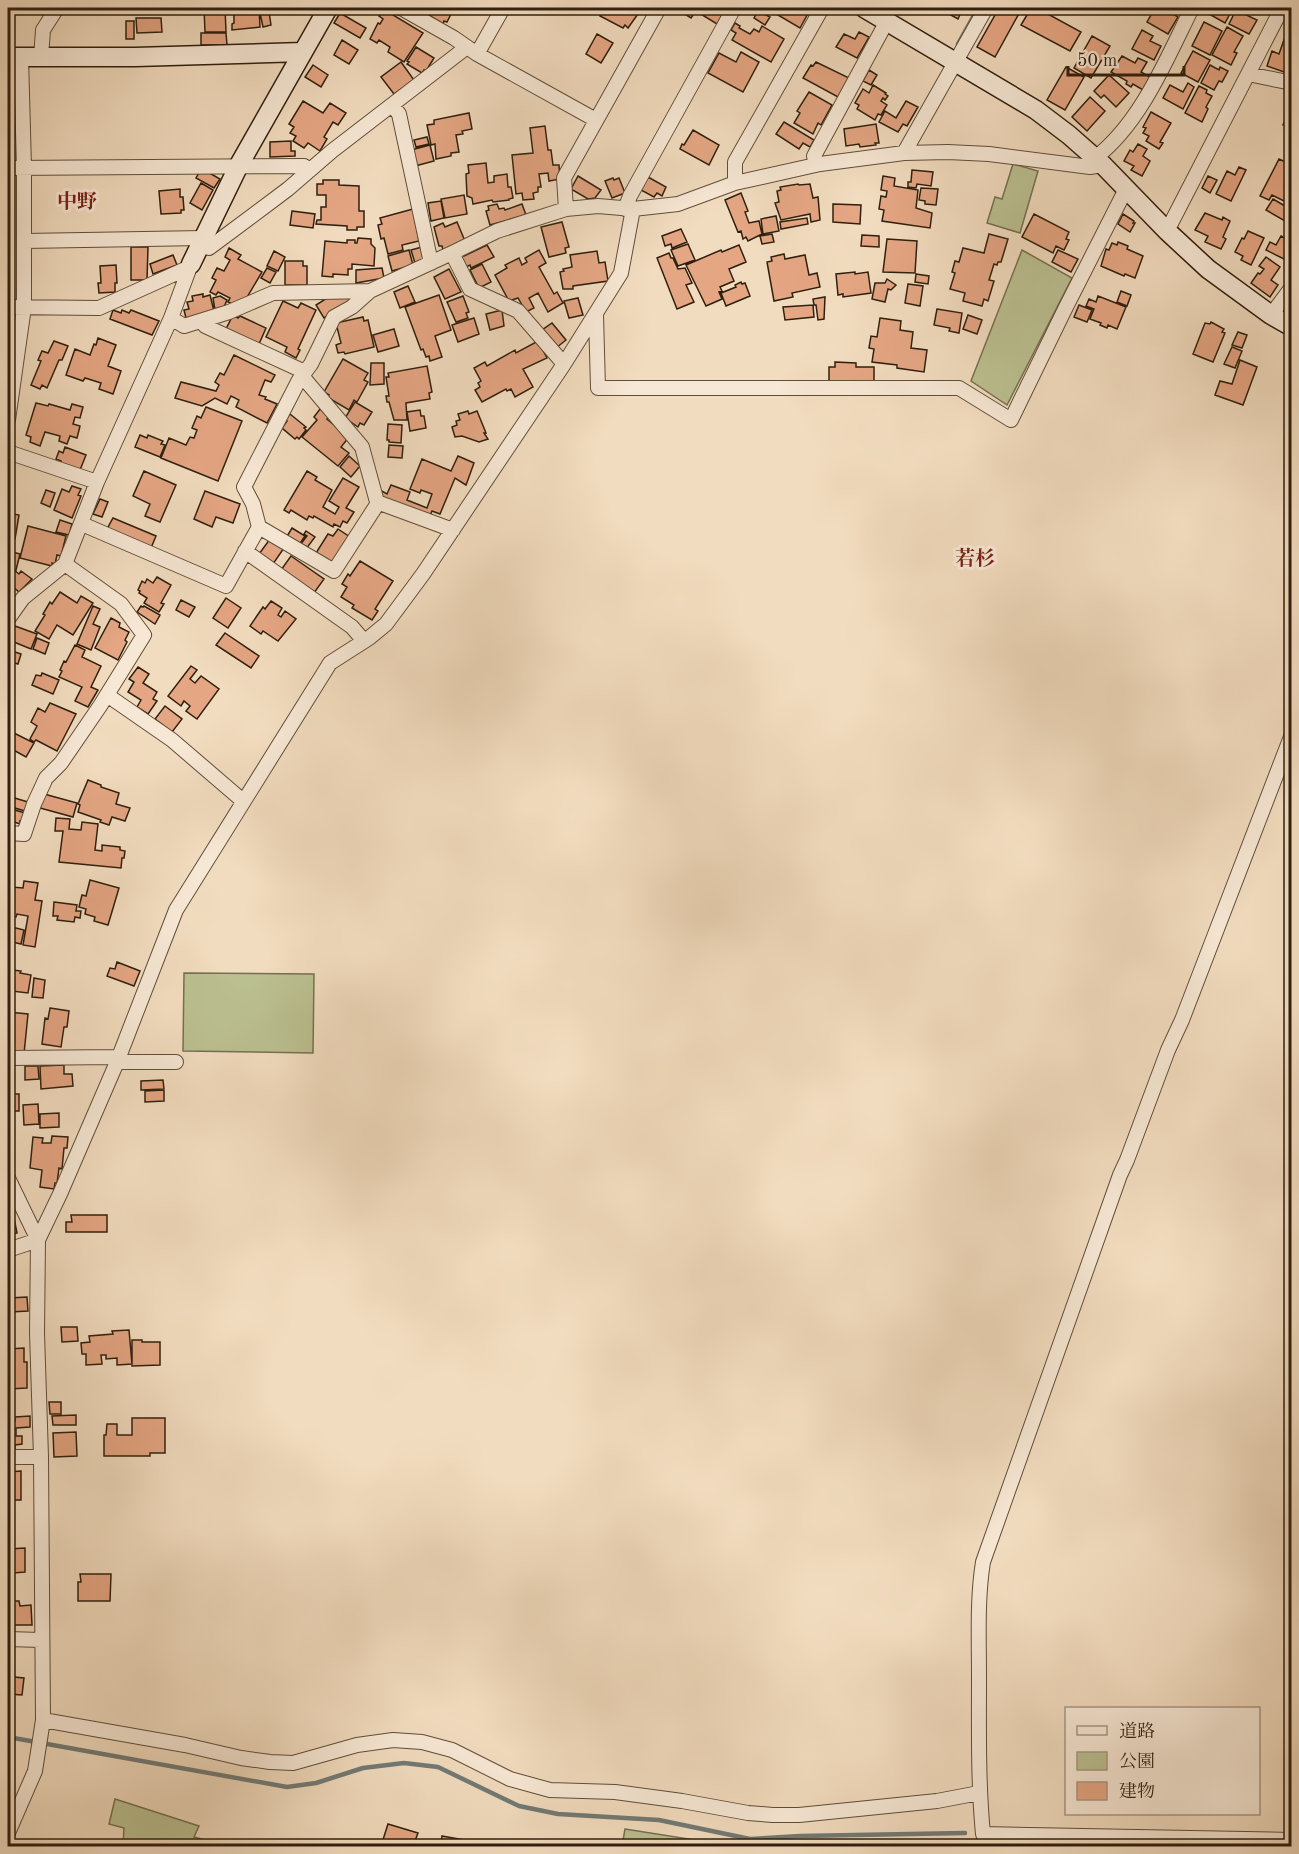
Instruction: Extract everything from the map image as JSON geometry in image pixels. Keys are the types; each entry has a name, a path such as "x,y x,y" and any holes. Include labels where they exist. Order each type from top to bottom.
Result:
{"street":[{"path":"41,57 43,30 57,8"},
{"path":"10,611 22,598 65,564 97,482 171,318 190,265 239,165 328,8"},
{"path":"401,8 596,120"},
{"path":"24,241 201,242 209,248 288,189 392,105 472,50 503,8"},
{"path":"566,209 564,178 659,8"},
{"path":"8,1833 35,1771 43,1720 41,1457 37,1333 38,1240 118,1059 176,910 330,663 386,624 453,530 596,315 621,273 630,196 734,8"},
{"path":"735,183 735,162 822,8"},
{"path":"864,8 1036,110 1099,161 1167,231 1208,269 1271,315 1292,327"},
{"path":"904,153 986,8"},
{"path":"81,524 226,586 259,527 254,504 244,487 334,317 352,307 370,291 497,231 566,209 598,206 629,209 678,204 735,183 816,165 904,153 948,152 988,154 1090,167 1099,161 1150,93 1192,8"},
{"path":"1167,231 1282,8"},
{"path":"816,165 814,156 887,21"},
{"path":"8,420 24,307 24,168 14,57 135,57 303,52"},
{"path":"1248,74 1292,83"},
{"path":"392,105 399,114 430,263"},
{"path":"8,168 239,165 304,166 310,170"},
{"path":"596,315 598,388 959,388 1011,420 1126,189"},
{"path":"452,254 470,289 518,311 564,364"},
{"path":"8,307 99,308 190,265"},
{"path":"1271,315 1292,287"},
{"path":"171,318 184,326 229,312 273,293 370,291"},
{"path":"202,321 205,326 304,374 362,447 375,500 378,503 453,530"},
{"path":"8,452 97,482"},
{"path":"259,527 334,571 378,503"},
{"path":"245,551 352,627 364,641"},
{"path":"8,833 24,834 46,778 61,763 144,635 121,604 65,564"},
{"path":"107,695 172,740 243,801"},
{"path":"1292,734 1120,1175 983,1562 980,1580 979,1793 982,1834 1292,1840"},
{"path":"8,1058 176,1062"},
{"path":"8,1178 38,1240"},
{"path":"8,1250 38,1240"},
{"path":"8,1457 41,1457"},
{"path":"8,1640 41,1640"},
{"path":"43,1720 270,1762 293,1763 357,1745 393,1740 422,1742 452,1750 510,1779 550,1790 615,1792 765,1815 799,1815 937,1801 979,1793"}],"green space":[{"path":"1013,164 1038,171 1020,233 987,223 995,197 1002,199"},
{"path":"1022,250 1072,278 1007,405 971,381"},
{"path":"184,973 314,974 313,1053 183,1051"},
{"path":"115,1799 199,1826 194,1837 209,1841 206,1846 123,1846 124,1828 109,1824"},
{"path":"625,1829 708,1842 707,1846 622,1846"}],"building":[{"path":"204,8 225,8 226,32 205,32"},
{"path":"228,8 259,8 260,27 232,30 234,14 228,14"},
{"path":"385,8 423,33 404,62 388,52 390,47 379,40 377,43 370,39 378,23 380,24 383,19 379,16"},
{"path":"434,8 454,8 447,22 444,21 443,24 430,16"},
{"path":"606,8 633,8 640,11 628,28 625,25 623,28 600,16"},
{"path":"675,8 698,8 691,18"},
{"path":"702,8 726,8 717,24 699,13"},
{"path":"766,8 811,8 800,28"},
{"path":"938,8 971,8 968,12 961,12 958,19"},
{"path":"999,8 1022,8 995,57 977,47"},
{"path":"1031,8 1037,8 1081,32 1070,51 1021,25"},
{"path":"1155,8 1163,10 1164,8 1178,17 1168,34 1147,22"},
{"path":"1213,8 1233,8 1225,23 1209,14"},
{"path":"1236,10 1257,20 1249,34 1229,24"},
{"path":"758,11 770,17 765,25 754,18"},
{"path":"269,12 271,25 263,27 260,13"},
{"path":"340,13 366,28 360,38 334,23"},
{"path":"136,18 161,18 162,32 137,33"},
{"path":"126,21 134,21 134,39 126,39"},
{"path":"1204,22 1222,31 1210,55 1192,46"},
{"path":"735,23 750,34 754,29 759,32 762,26 784,39 771,62 732,40 736,33 731,30"},
{"path":"1227,27 1243,36 1234,52 1237,53 1231,65 1212,55"},
{"path":"1142,30 1153,36 1150,41 1161,46 1154,60 1132,49"},
{"path":"859,32 869,37 857,58 836,47 844,34 855,39"},
{"path":"201,33 226,33 227,45 201,45"},
{"path":"597,34 613,43 601,63 586,54"},
{"path":"1286,34 1292,36 1292,61 1287,73 1267,66 1272,51 1279,54"},
{"path":"1092,36 1110,46 1091,78 1074,68"},
{"path":"342,40 358,50 349,64 334,55"},
{"path":"416,47 434,58 426,71 422,73 407,64"},
{"path":"1193,51 1210,60 1198,82 1181,73"},
{"path":"741,52 759,62 743,92 708,73 719,53 736,62"},
{"path":"1122,56 1135,63 1138,58 1147,62 1141,72 1150,77 1143,90 1133,84 1131,87 1126,84 1127,81 1111,72"},
{"path":"401,62 414,80 394,94 381,77"},
{"path":"816,62 849,78 838,97 803,78 811,65 813,66"},
{"path":"313,65 328,75 321,87 305,77"},
{"path":"1210,65 1219,70 1220,67 1228,71 1214,90 1201,83"},
{"path":"1066,67 1084,77 1065,110 1047,100"},
{"path":"869,70 877,75 871,85 863,81"},
{"path":"1109,75 1129,93 1116,107 1104,95 1101,98 1094,91"},
{"path":"1188,83 1194,87 1183,109 1163,98 1170,85 1183,92"},
{"path":"873,85 888,96 881,101 887,105 875,120 857,109 859,105 855,103 863,89 869,93"},
{"path":"1199,86 1212,96 1202,122 1185,113"},
{"path":"809,92 832,105 821,125 818,123 813,134 794,123 800,113 797,111"},
{"path":"1090,97 1105,111 1087,131 1072,117"},
{"path":"303,101 323,113 330,103 346,113 338,125 333,122 324,137 327,139 320,151 308,143 304,148 293,141 296,136 290,133 294,127 289,124"},
{"path":"906,101 918,107 907,126 903,124 898,132 879,122 885,111 896,118"},
{"path":"1292,107 1292,129 1283,125"},
{"path":"1151,112 1171,123 1160,142 1163,143 1159,149 1146,141 1149,136 1143,133 1146,128 1143,127"},
{"path":"469,113 472,129 456,135 459,152 436,159 435,144 431,145 427,125 434,124 434,120"},
{"path":"784,122 814,140 810,147 803,143 799,149 776,134"},
{"path":"876,124 879,143 860,147 859,144 846,146 844,129"},
{"path":"545,126 548,150 551,150 553,165 559,165 560,179 549,181 548,173 539,174 541,187 538,187 538,192 533,193 534,199 523,200 522,193 516,194 512,155 533,153 530,128"},
{"path":"693,130 719,145 709,165 680,149"},
{"path":"427,137 429,144 416,147 414,140"},
{"path":"291,141 291,151 295,151 295,156 270,157 270,142"},
{"path":"1138,144 1147,149 1143,156 1150,161 1142,176 1131,170 1134,166 1124,161 1130,150 1133,152"},
{"path":"430,145 434,161 415,166 411,150"},
{"path":"1279,159 1292,165 1292,205 1272,195 1269,200 1260,196"},
{"path":"486,163 488,183 494,182 494,176 507,174 508,187 511,187 513,198 473,204 472,198 467,196 468,165"},
{"path":"1239,167 1246,170 1231,201 1216,194 1227,171 1235,175"},
{"path":"912,170 933,172 931,186 917,184 916,188 908,187"},
{"path":"200,171 206,171 220,179 214,188 196,178"},
{"path":"578,176 601,190 595,198 588,199 571,189"},
{"path":"883,176 895,178 894,186 918,190 916,208 932,213 930,228 882,221 884,210 879,209 881,196 886,197 887,191 881,190"},
{"path":"1208,176 1217,180 1210,193 1202,188"},
{"path":"648,177 666,187 662,196 657,193 654,197 641,190"},
{"path":"613,178 614,180 619,178 625,193 612,198 605,181"},
{"path":"323,180 339,180 339,185 359,186 359,211 364,211 364,227 347,230 347,226 316,224 317,220 321,220 321,207 326,207 326,195 317,195 317,184 323,184"},
{"path":"201,183 213,190 202,210 190,203"},
{"path":"810,184 813,198 818,197 820,220 811,222 810,214 781,220 775,203 779,202 777,191 781,190 780,187"},
{"path":"921,188 938,189 936,205 925,204 925,201 919,200"},
{"path":"180,189 184,210 181,210 181,213 161,214 159,191"},
{"path":"741,193 748,211 745,212 749,223 759,221 762,234 748,241 746,237 743,239 741,231 738,232 725,200"},
{"path":"464,195 467,214 445,218 441,199"},
{"path":"1273,199 1292,210 1285,221 1266,210"},
{"path":"441,201 444,218 431,221 428,203"},
{"path":"497,204 499,209 504,208 505,210 522,204 526,215 490,225 486,211 489,210 488,206"},
{"path":"833,204 861,205 860,224 833,222"},
{"path":"413,209 419,241 402,245 403,250 388,254 384,238 381,239 378,225 382,224 380,218"},
{"path":"292,211 315,214 313,228 290,225"},
{"path":"1205,213 1230,221 1221,249 1205,242 1208,236 1195,230"},
{"path":"1034,214 1069,232 1066,239 1069,240 1064,250 1056,246 1053,253 1022,237"},
{"path":"1123,214 1135,223 1130,232 1118,224"},
{"path":"776,216 779,231 763,234 761,219"},
{"path":"807,218 808,224 781,229 780,222"},
{"path":"457,222 465,241 443,250 442,246 439,246 434,227 443,223 445,227"},
{"path":"562,222 569,247 565,248 566,253 549,257 541,227"},
{"path":"681,229 687,242 672,248 671,244 665,246 662,236"},
{"path":"1248,231 1264,238 1251,265 1241,260 1243,256 1235,252"},
{"path":"772,234 774,242 762,244 760,236"},
{"path":"989,234 1008,239 1001,262 994,264 989,280 994,281 988,301 984,299 982,306 963,301 965,293 950,289 955,273 952,272 955,261 959,262 963,248 984,253"},
{"path":"862,235 879,236 879,247 861,246"},
{"path":"1281,236 1292,240 1292,250 1286,260 1266,250 1270,242 1276,245"},
{"path":"358,238 371,239 371,244 375,248 374,266 352,264 352,269 348,269 348,275 322,276 325,241 347,243 347,240 355,240 357,243"},
{"path":"887,239 917,241 915,273 883,272"},
{"path":"1118,242 1143,256 1135,278 1101,266 1106,249 1109,250 1112,243 1117,245"},
{"path":"688,244 695,260 678,266 671,250"},
{"path":"487,245 494,257 471,268 470,265 466,267 460,256"},
{"path":"739,245 746,262 729,269 734,281 720,287 722,291 719,292 722,299 706,306 686,265"},
{"path":"131,247 148,247 147,280 131,280"},
{"path":"422,247 425,260 415,263 411,250"},
{"path":"229,248 241,255 238,259 262,272 246,299 232,304 228,302 230,298 218,292 216,295 210,292 216,280 212,278 217,268 224,271 230,260 225,257"},
{"path":"409,250 413,265 392,271 388,256"},
{"path":"539,250 546,263 539,267 554,294 557,292 563,303 548,312 538,293 529,298 534,308 526,312 518,298 509,301 495,275 507,268 505,265 519,258 522,265 527,262 525,258"},
{"path":"1058,250 1078,259 1071,272 1052,262"},
{"path":"274,251 285,257 278,271 267,266"},
{"path":"597,251 599,263 605,262 608,281 563,289 560,272 572,267 570,255"},
{"path":"669,253 678,269 685,268 692,283 686,285 694,302 677,309 657,258"},
{"path":"784,254 785,259 805,255 809,275 817,273 820,287 792,293 793,297 774,301 767,262 772,261 771,257"},
{"path":"173,255 177,265 153,274 150,264"},
{"path":"1266,257 1280,267 1271,280 1278,285 1270,297 1251,283 1264,269 1259,266"},
{"path":"285,261 303,261 303,266 307,266 307,285 285,285"},
{"path":"482,264 491,282 479,288 470,270"},
{"path":"116,265 115,292 99,293 100,266"},
{"path":"267,268 276,272 270,283 261,278"},
{"path":"382,268 384,278 356,283 356,270"},
{"path":"449,269 461,292 445,299 434,277"},
{"path":"855,272 855,274 868,272 871,293 843,297 843,294 838,295 836,274"},
{"path":"916,274 929,276 928,284 915,282"},
{"path":"887,279 896,285 891,290 888,289 885,302 872,299 875,283 885,283"},
{"path":"745,283 750,296 726,306 721,293 736,287 735,285"},
{"path":"908,284 923,286 920,306 905,303"},
{"path":"408,286 415,302 400,308 394,292"},
{"path":"1121,291 1131,295 1127,306 1117,302"},
{"path":"203,294 203,297 210,295 214,311 186,318 184,310 189,309 187,302 193,301 192,296"},
{"path":"439,295 451,330 435,336 442,357 430,361 429,356 426,357 423,349 421,350 405,307"},
{"path":"220,296 227,300 224,307 215,310 213,298"},
{"path":"348,296 350,302 324,318 316,305 327,298"},
{"path":"463,296 469,312 466,313 468,318 456,322 447,302"},
{"path":"1098,296 1126,307 1117,329 1108,325 1107,328 1090,319 1094,309 1086,306 1089,299 1096,302"},
{"path":"825,297 824,319 818,320 813,299"},
{"path":"578,298 583,315 569,318 564,301"},
{"path":"283,301 298,308 301,303 316,310 296,358 285,352 287,347 266,337"},
{"path":"813,305 814,317 785,320 783,307"},
{"path":"1079,305 1092,310 1087,322 1074,317"},
{"path":"937,309 962,313 959,333 949,331 950,328 934,325"},
{"path":"113,310 129,313 131,310 159,321 152,335 110,319"},
{"path":"502,310 504,326 490,330 486,314"},
{"path":"233,315 266,328 259,344 226,329"},
{"path":"968,315 982,320 977,334 963,329"},
{"path":"363,317 364,321 368,320 374,347 345,354 344,352 338,353 336,345 341,343 336,323"},
{"path":"474,318 479,334 458,342 452,325"},
{"path":"880,318 901,321 900,330 913,332 911,348 927,350 924,372 872,362 874,349 869,348 871,336 877,337"},
{"path":"1211,322 1224,329 1222,332 1225,333 1213,362 1193,354 1205,323 1210,324"},
{"path":"552,323 566,340 556,348 542,330"},
{"path":"394,329 399,346 378,352 373,335"},
{"path":"1238,332 1247,335 1242,348 1232,345"},
{"path":"98,338 116,345 108,366 121,371 113,394 99,389 101,383 85,378 83,381 66,375 75,349 90,355"},
{"path":"54,341 68,346 47,388 42,385 40,389 31,385 41,361 38,360 42,351 48,353"},
{"path":"538,341 547,358 523,369 533,387 515,397 511,389 507,391 506,389 482,402 475,390 480,387 478,383 481,381 474,368 485,362 487,366 515,350 516,353"},
{"path":"1232,347 1242,351 1235,368 1224,364"},
{"path":"234,355 275,375 271,382 265,380 259,395 277,404 267,423 236,407 239,400 231,396 227,404 215,398 202,406 175,398 181,382 216,391 219,385 215,382 220,373 224,375"},
{"path":"343,359 368,373 364,380 368,382 357,402 354,400 349,410 327,397 329,395 324,392"},
{"path":"1240,360 1257,367 1243,405 1215,395 1220,381 1232,384"},
{"path":"835,362 856,363 856,367 874,367 874,381 829,381 829,367 835,367"},
{"path":"371,363 384,363 384,384 370,385"},
{"path":"427,366 432,392 429,393 430,399 406,403 407,420 394,420 386,396 389,396 386,377 389,377 388,373"},
{"path":"355,402 372,412 364,425 360,423 358,427 345,418"},
{"path":"36,403 70,410 72,404 83,407 80,418 75,417 73,424 80,426 77,438 70,436 67,444 59,441 60,436 45,432 40,446 30,442 31,437 26,435"},
{"path":"206,407 242,421 218,481 161,458 169,438 186,445 190,437 194,438 197,430 192,428 197,416 201,418"},
{"path":"320,409 329,416 327,419 349,437 341,447 349,453 338,466 302,437 317,420 314,417"},
{"path":"420,410 421,416 424,416 426,428 410,431 407,412"},
{"path":"468,411 469,414 477,411 488,439 479,442 462,436 455,437 452,427 457,425 456,421 460,420 458,414"},
{"path":"290,414 306,427 299,439 297,437 295,439 282,428"},
{"path":"388,424 402,425 401,443 387,440"},
{"path":"140,435 147,438 148,435 163,441 161,444 165,445 160,457 135,447"},
{"path":"389,445 403,446 402,458 388,457"},
{"path":"65,447 86,455 80,470 56,459 59,451 63,453"},
{"path":"349,456 360,466 351,477 340,467"},
{"path":"458,456 474,463 466,485 455,478 440,514 432,511 429,518 379,498 382,491 387,494 391,485 410,492 407,500 427,508 432,494 410,489 422,459 451,471"},
{"path":"144,471 176,485 160,522 145,516 150,504 133,496"},
{"path":"307,471 317,477 315,480 332,490 323,507 335,514 339,507 329,501 343,478 359,487 346,508 354,512 347,523 343,521 340,527 334,524 333,527 314,516 313,518 309,516 307,520 291,510 289,513 284,510"},
{"path":"72,486 81,489 78,495 81,496 72,518 54,510 62,489 69,492"},
{"path":"46,490 55,493 50,507 41,503"},
{"path":"205,491 240,504 233,523 216,517 212,527 194,519"},
{"path":"100,499 108,502 102,517 93,514"},
{"path":"8,513 19,515 15,539 8,538"},
{"path":"113,518 156,536 151,548 107,529"},
{"path":"60,520 72,524 69,535 56,532"},
{"path":"28,526 66,536 61,556 57,555 55,564 52,563 52,566 20,558"},
{"path":"292,528 305,536 299,545 286,538"},
{"path":"338,529 350,537 333,564 316,553 328,534 333,536"},
{"path":"306,531 315,537 306,549 300,545 307,536 304,534"},
{"path":"270,539 284,548 273,564 259,554"},
{"path":"9,551 20,554 16,570 8,568"},
{"path":"291,556 324,579 314,593 281,570"},
{"path":"360,561 393,581 375,609 378,611 372,620 352,608 354,605 341,597 347,587 342,584"},
{"path":"14,570 19,574 21,571 32,579 19,592 12,586 8,592 8,579"},
{"path":"157,577 171,585 161,603 164,604 159,612 144,603 147,598 138,590 142,581 145,583 147,579 153,583"},
{"path":"60,592 77,603 81,596 93,603 73,635 57,625 49,639 35,631 50,602 52,604"},
{"path":"226,598 241,608 228,628 213,618"},
{"path":"181,600 195,607 189,617 176,610"},
{"path":"271,601 282,608 278,615 281,617 285,611 296,619 278,641 263,631 261,634 250,626 263,607 265,609"},
{"path":"93,606 100,609 93,624 100,627 91,650 77,644"},
{"path":"141,606 160,615 155,624 137,612"},
{"path":"111,618 120,623 119,627 129,632 118,660 95,648"},
{"path":"15,626 37,634 31,649 9,640"},
{"path":"225,633 259,656 251,668 216,645"},
{"path":"37,638 49,643 45,654 33,649"},
{"path":"75,645 85,650 82,657 101,666 91,687 98,690 88,707 75,701 82,687 59,677 64,661 66,662"},
{"path":"9,650 21,654 18,664 8,661"},
{"path":"191,666 197,670 190,679 195,683 201,676 219,689 197,719 186,711 190,706 184,701 181,706 168,696"},
{"path":"138,667 149,674 143,683 157,692 153,699 157,701 148,714 137,707 141,700 128,692 134,682 129,679"},
{"path":"42,673 59,680 53,694 32,685 36,675 41,676"},
{"path":"50,703 76,714 57,751 30,739 37,726 31,722 38,708 45,712"},
{"path":"165,706 182,719 172,732 155,719"},
{"path":"10,731 34,743 26,757 8,747"},
{"path":"88,780 119,793 116,804 130,808 125,821 112,817 109,825 78,812 80,805 78,804"},
{"path":"44,794 77,803 73,817 40,808"},
{"path":"8,796 28,802 25,811 8,806"},
{"path":"8,808 25,813 20,824 8,820"},
{"path":"56,818 70,819 69,829 81,830 82,822 98,824 95,850 102,851 102,845 120,847 120,850 125,851 121,868 59,862 63,831 55,831"},
{"path":"90,880 119,888 108,925 94,921 95,917 85,914 86,909 79,907 82,895 86,896"},
{"path":"24,881 38,883 35,900 42,901 35,947 23,945 28,916 17,914 16,917 8,916 8,898 10,898 12,887 23,888"},
{"path":"54,902 77,905 76,911 81,911 80,918 75,917 74,922 57,920 58,916 53,916"},
{"path":"8,926 24,930 21,944 8,941"},
{"path":"117,962 140,971 134,986 107,976 110,968 115,969"},
{"path":"13,970 31,975 28,993 12,991 12,994 8,993 8,972 13,973"},
{"path":"34,978 45,980 43,998 32,997"},
{"path":"50,1008 69,1011 61,1047 42,1044 45,1018 48,1019"},
{"path":"8,1012 28,1014 24,1054 8,1052"},
{"path":"64,1065 64,1074 72,1074 73,1086 41,1089 40,1066"},
{"path":"25,1066 38,1066 39,1079 25,1080"},
{"path":"163,1080 164,1089 141,1090 141,1081"},
{"path":"164,1090 164,1101 145,1102 145,1091"},
{"path":"8,1094 19,1094 19,1111 8,1111"},
{"path":"38,1104 39,1124 24,1125 23,1105"},
{"path":"59,1113 59,1127 40,1128 40,1114"},
{"path":"52,1136 68,1137 67,1148 64,1148 62,1169 59,1168 54,1189 40,1187 42,1170 30,1168 33,1137 43,1138 42,1143 51,1143"},
{"path":"13,1213 17,1233 8,1235 8,1214"},
{"path":"71,1215 107,1215 107,1232 66,1232 66,1222 72,1222"},
{"path":"27,1297 28,1311 10,1312 9,1298"},
{"path":"61,1327 77,1327 78,1341 62,1342"},
{"path":"129,1330 132,1364 117,1365 117,1358 106,1359 106,1355 101,1355 102,1364 86,1365 86,1354 82,1354 81,1343 90,1342 89,1336"},
{"path":"132,1340 160,1342 160,1365 132,1366"},
{"path":"24,1348 24,1362 27,1362 27,1388 8,1389 8,1349"},
{"path":"49,1402 61,1402 61,1414 50,1414"},
{"path":"76,1415 76,1425 53,1425 52,1416"},
{"path":"30,1416 30,1427 16,1428 16,1436 22,1436 22,1444 15,1445 15,1450 8,1450 8,1421 15,1421 15,1417"},
{"path":"132,1418 165,1418 165,1453 150,1453 150,1456 104,1456 104,1435 106,1435 107,1424 117,1424 117,1435 132,1435"},
{"path":"76,1432 77,1456 54,1457 53,1433"},
{"path":"21,1471 21,1500 8,1500 8,1472"},
{"path":"25,1548 25,1572 13,1573 13,1570 8,1570 8,1549"},
{"path":"80,1574 111,1574 110,1601 78,1601"},
{"path":"8,1601 19,1601 20,1606 31,1605 32,1625 8,1625"},
{"path":"14,1677 24,1678 22,1695 8,1694 8,1678 14,1679"},
{"path":"388,1824 418,1833 413,1846 381,1846"},
{"path":"442,1836 465,1840 464,1846 441,1846"}],"waterway":[{"path":"958,44 978,8"},
{"path":"8,1737 287,1787 316,1783 363,1768 404,1763 438,1767 519,1806 558,1814 659,1820 750,1839 965,1833"}],"district":[{"name":"中野","path":"77,201"},
{"name":"若杉","path":"975,558"}]}
